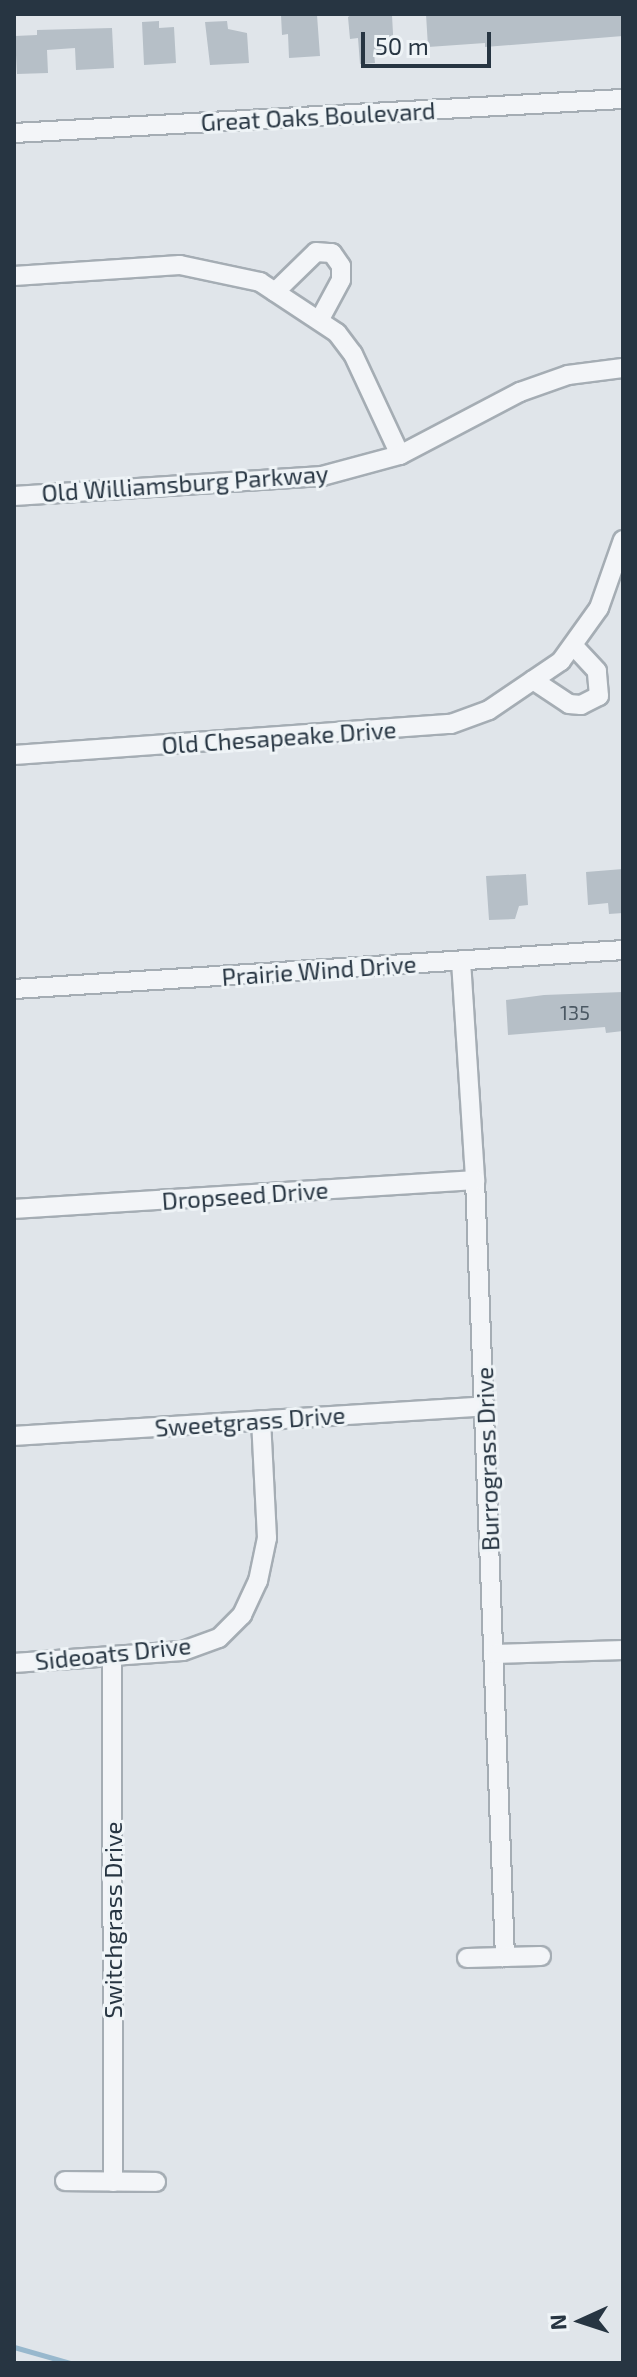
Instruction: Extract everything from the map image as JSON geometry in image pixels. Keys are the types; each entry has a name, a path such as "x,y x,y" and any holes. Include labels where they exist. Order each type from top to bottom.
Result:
{"street":[{"name":"Great Oaks Boulevard","path":"14,133 623,99"},
{"path":"275,292 316,252 332,253 341,266 341,280 320,319"},
{"path":"14,276 180,265 225,272 260,282 337,333 353,354 400,455"},
{"name":"Old Williamsburg Parkway","path":"14,496 322,476 400,455 520,392 568,375 623,368"},
{"name":"Old Chesapeake Drive","path":"14,755 451,724 489,710 561,661 599,608 623,540"},
{"path":"533,680 569,704 581,705 599,696 597,671 573,645"},
{"name":"Prairie Wind Drive","path":"14,989 623,950"},
{"name":"Burrograss Drive","path":"461,961 485,1406 505,1957"},
{"name":"Dropseed Drive","path":"14,1209 475,1180"},
{"name":"Sweetgrass Drive","path":"14,1436 485,1406"},
{"name":"Sideoats Drive","path":"14,1663 183,1651 219,1638 242,1615 258,1581 267,1538 261,1420"},
{"path":"495,1654 623,1650"},
{"name":"Switchgrass Drive","path":"112,1658 113,2182"},
{"path":"467,1958 541,1956"},
{"path":"65,2181 156,2182"}],"building":[{"path":"353,14 392,15 394,52 374,53 375,63 360,64 358,38 350,39 348,17"},
{"path":"426,14 623,14 623,36 485,47 485,43 428,47"},
{"path":"281,15 317,15 320,56 289,58 288,34 282,35"},
{"path":"159,21 159,28 174,27 176,63 144,65 142,22"},
{"path":"227,21 228,29 247,33 249,63 210,65 205,22"},
{"path":"112,28 114,68 76,70 75,48 47,50 48,73 17,74 15,36 37,35 37,30"},
{"path":"623,869 623,913 609,914 608,903 588,905 586,872"},
{"path":"526,874 528,905 519,906 515,919 489,920 486,876"},
{"path":"623,992 623,1031 606,1033 605,1027 508,1035 506,1000"}],"waterway":[{"path":"14,2347 70,2363"}]}
